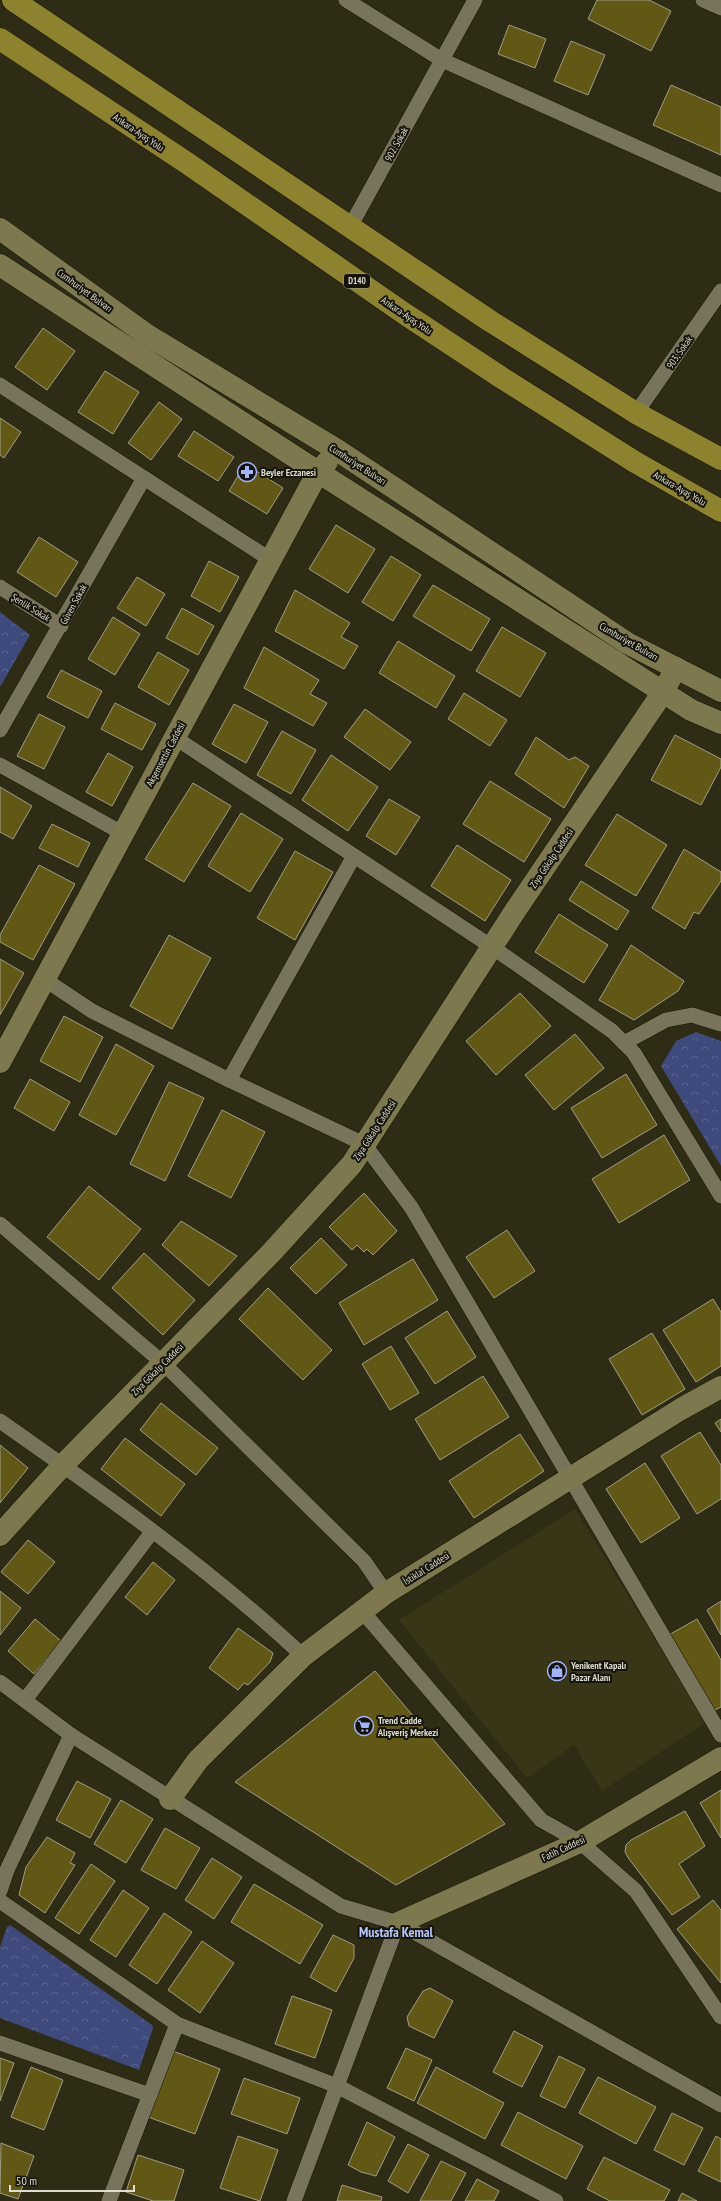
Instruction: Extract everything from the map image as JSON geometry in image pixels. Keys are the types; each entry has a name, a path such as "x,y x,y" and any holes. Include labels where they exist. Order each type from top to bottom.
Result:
{"highway":[{"path":"13,0 490,321 636,413 721,459"},
{"name":"Ankara-Ayaş Yolu","path":"0,40 187,163 493,372 635,462 721,511"}],"street":[{"path":"346,0 442,60 721,185"},
{"name":"902. Sokak","path":"350,227 475,0"},
{"path":"703,0 721,8"},
{"name":"Cumhuriyet Bulvarı","path":"0,229 147,335 337,450 627,643 721,691"},
{"path":"0,265 318,472 691,710 721,723"},
{"name":"903. Sokak","path":"636,413 721,290"},
{"path":"0,385 271,560"},
{"name":"Akşemsettin Caddesi","path":"0,1062 5,1040 44,979 318,472 337,450"},
{"name":"Güven Sokak","path":"0,730 61,626 144,478"},
{"name":"Şenlik Sokak","path":"0,588 61,626"},
{"name":"Ziya Gökalp Caddesi","path":"0,1535 63,1465 270,1254 352,1164 492,948 663,692 676,668"},
{"path":"174,737 492,948 612,1031 634,1053 721,1196"},
{"path":"0,765 122,833"},
{"path":"229,1080 354,856"},
{"path":"44,979 92,1011 229,1080 364,1144 411,1207 721,1735"},
{"path":"624,1043 666,1020 692,1015 721,1024"},
{"path":"0,1224 163,1363 364,1561 386,1593"},
{"name":"İstiklal Caddesi","path":"170,1798 198,1760 303,1656 386,1593 570,1480 681,1409 721,1387"},
{"path":"0,1420 107,1496 266,1622 303,1656"},
{"path":"25,1700 152,1532"},
{"path":"362,1611 541,1820 580,1842 636,1891 721,2017"},
{"path":"0,1682 70,1736 341,1906 398,1923 721,2105"},
{"path":"0,1890 7,1870 70,1736"},
{"name":"Fatih Caddesi","path":"398,1923 580,1842 721,1758"},
{"path":"0,1901 177,2024 337,2086 556,2201"},
{"path":"294,2201 398,1923"},
{"path":"109,2201 177,2024"},
{"path":"0,2043 150,2095"}],"shaded area":[{"name":"Yenikent Kapalı Pazar Alanı","path":"575,1509 706,1722 602,1791 574,1745 527,1778 399,1620"}],"green space":[{"path":"0,612 30,635 0,687"},
{"path":"696,1032 721,1041 721,1166 661,1066 676,1041"},
{"path":"10,1925 152,2025 153,2028 139,2070 0,2018 0,1947 7,1927"},
{"path":"113,2016 135,2031 130,2047 126,2049 102,2040"}],"building":[{"path":"597,0 649,0 671,11 651,51 588,19"},
{"path":"509,25 546,39 535,68 498,54"},
{"path":"571,41 605,55 588,95 554,81"},
{"path":"671,85 721,107 721,155 653,125"},
{"path":"43,328 75,351 47,390 15,367"},
{"path":"105,371 139,392 113,434 78,412"},
{"path":"159,402 182,419 151,460 128,443"},
{"path":"0,418 21,432 4,458 0,455"},
{"path":"194,431 234,457 218,481 178,456"},
{"path":"245,464 283,488 267,514 229,491"},
{"path":"336,525 375,549 348,593 309,569"},
{"path":"39,537 78,562 56,597 17,572"},
{"path":"391,556 421,575 393,621 362,602"},
{"path":"209,561 239,577 220,612 191,596"},
{"path":"137,577 165,594 146,626 117,608"},
{"path":"433,585 490,619 471,651 413,616"},
{"path":"295,590 350,623 341,637 358,646 344,669 275,631"},
{"path":"182,608 214,626 198,655 166,638"},
{"path":"113,617 140,634 115,675 88,659"},
{"path":"502,627 546,653 520,697 476,671"},
{"path":"398,641 455,676 436,708 379,673"},
{"path":"264,647 319,680 310,694 327,703 313,726 244,688"},
{"path":"158,652 189,670 169,705 138,687"},
{"path":"61,670 102,691 88,718 47,697"},
{"path":"464,693 507,720 490,746 448,719"},
{"path":"115,703 156,724 142,750 101,729"},
{"path":"234,704 268,722 246,763 212,744"},
{"path":"365,709 411,742 390,770 344,737"},
{"path":"39,714 65,727 44,769 17,756"},
{"path":"282,731 316,750 291,794 257,775"},
{"path":"675,735 721,759 721,767 701,805 651,780"},
{"path":"536,737 569,760 575,757 589,766 564,808 515,774"},
{"path":"108,753 133,767 112,806 86,792"},
{"path":"331,755 378,787 348,831 302,800"},
{"path":"490,781 551,819 524,862 463,824"},
{"path":"193,783 231,806 184,882 145,859"},
{"path":"0,787 32,806 13,839 0,832"},
{"path":"389,799 420,817 396,855 366,836"},
{"path":"241,813 283,839 250,892 208,866"},
{"path":"617,814 667,845 636,896 585,865"},
{"path":"52,824 90,843 78,867 39,848"},
{"path":"457,845 511,880 485,921 431,886"},
{"path":"684,849 721,872 721,881 699,914 694,912 685,929 652,908"},
{"path":"295,851 333,872 295,940 257,918"},
{"path":"39,865 75,884 33,960 0,942 0,935"},
{"path":"581,881 629,911 617,930 569,900"},
{"path":"559,914 608,945 584,983 535,952"},
{"path":"169,935 211,958 172,1029 130,1006"},
{"path":"631,945 684,981 678,991 634,1020 599,1000"},
{"path":"0,959 24,973 0,1015"},
{"path":"520,993 551,1026 496,1075 466,1041"},
{"path":"64,1016 103,1037 80,1082 40,1061"},
{"path":"575,1034 604,1068 554,1110 525,1075"},
{"path":"116,1044 154,1066 116,1135 79,1115"},
{"path":"626,1074 657,1125 602,1158 571,1108"},
{"path":"30,1079 70,1102 54,1131 14,1108"},
{"path":"169,1082 204,1098 165,1181 130,1164"},
{"path":"222,1110 265,1132 231,1198 188,1176"},
{"path":"664,1135 690,1180 619,1223 592,1179"},
{"path":"89,1186 141,1229 99,1280 47,1237"},
{"path":"364,1193 397,1231 373,1255 367,1249 364,1252 357,1245 352,1250 329,1227"},
{"path":"181,1221 237,1256 209,1286 162,1245"},
{"path":"507,1230 535,1271 494,1298 466,1257"},
{"path":"321,1238 347,1265 316,1294 290,1268"},
{"path":"144,1253 195,1300 163,1335 112,1288"},
{"path":"413,1259 438,1300 364,1345 339,1303"},
{"path":"268,1288 332,1350 303,1380 239,1319"},
{"path":"713,1299 721,1312 721,1366 696,1382 663,1330"},
{"path":"447,1311 476,1357 435,1384 405,1338"},
{"path":"652,1333 685,1389 642,1415 609,1359"},
{"path":"391,1346 419,1393 390,1410 362,1364"},
{"path":"483,1376 509,1417 440,1460 415,1419"},
{"path":"161,1403 218,1448 196,1475 140,1430"},
{"path":"721,1419 721,1432 715,1423"},
{"path":"700,1432 721,1465 721,1499 697,1514 661,1456"},
{"path":"520,1434 544,1471 474,1518 449,1481"},
{"path":"125,1438 185,1484 161,1516 101,1469"},
{"path":"0,1445 28,1468 0,1503"},
{"path":"645,1463 680,1518 641,1543 606,1489"},
{"path":"28,1540 55,1562 28,1594 1,1572"},
{"path":"153,1562 175,1580 147,1615 125,1597"},
{"path":"0,1591 21,1608 0,1635"},
{"path":"721,1601 721,1635 707,1610"},
{"path":"35,1619 61,1641 34,1674 8,1651"},
{"path":"697,1619 721,1660 721,1707 711,1712 667,1636"},
{"path":"238,1628 273,1653 270,1662 248,1685 244,1683 238,1690 209,1668"},
{"name":"Trend Cadde Alışveriş Merkezi","path":"375,1671 505,1824 396,1885 235,1782"},
{"path":"77,1781 111,1799 90,1838 56,1820"},
{"path":"721,1790 721,1838 700,1803"},
{"path":"121,1800 153,1819 126,1863 94,1844"},
{"path":"685,1811 705,1846 679,1864 700,1897 672,1915 625,1852 626,1845 631,1840"},
{"path":"165,1828 200,1848 176,1889 141,1870"},
{"path":"47,1837 75,1853 70,1863 75,1865 45,1913 19,1895 26,1867"},
{"path":"212,1858 242,1877 214,1919 185,1900"},
{"path":"91,1864 115,1881 79,1934 55,1918"},
{"path":"254,1884 323,1925 300,1964 231,1922"},
{"path":"123,1890 149,1908 116,1957 90,1940"},
{"path":"713,1900 721,1910 721,1983 677,1929"},
{"path":"164,1913 192,1932 157,1984 129,1965"},
{"path":"333,1935 354,1945 354,1958 336,1992 310,1977"},
{"path":"202,1941 234,1963 200,2013 168,1990"},
{"path":"430,1988 453,2001 434,2038 409,2026 407,2017 423,1991"},
{"path":"292,1996 332,2010 315,2058 275,2044"},
{"path":"514,2031 543,2046 522,2087 493,2072"},
{"path":"406,2048 432,2060 414,2101 387,2088"},
{"path":"173,2051 220,2069 195,2134 148,2117"},
{"path":"559,2056 585,2069 565,2108 540,2096"},
{"path":"0,2058 14,2063 0,2101"},
{"path":"31,2067 63,2080 44,2130 11,2117"},
{"path":"436,2067 504,2103 485,2139 417,2103"},
{"path":"598,2077 656,2107 636,2144 579,2113"},
{"path":"244,2078 300,2098 287,2134 231,2114"},
{"path":"518,2112 583,2146 566,2179 501,2145"},
{"path":"672,2113 703,2128 684,2165 654,2150"},
{"path":"367,2122 395,2137 376,2176 361,2172 348,2165"},
{"path":"238,2136 278,2150 260,2201 220,2188"},
{"path":"716,2136 721,2139 721,2182 698,2171"},
{"path":"1,2143 34,2156 18,2199 0,2193"},
{"path":"408,2144 429,2155 408,2193 388,2181"},
{"path":"138,2155 184,2170 174,2201 153,2201 126,2192"},
{"path":"604,2157 670,2190 664,2201 610,2201 587,2189"},
{"path":"441,2161 466,2173 451,2201 420,2201"},
{"path":"477,2179 499,2191 494,2201 465,2201"},
{"path":"342,2185 382,2197 381,2201 337,2201"},
{"path":"682,2193 697,2201 678,2201"}],"place":[{"name":"Beyler Eczanesi","path":"247,472"},
{"name":"Yenikent Kapalı Pazar Alanı","path":"557,1671"},
{"name":"Trend Cadde Alışveriş Merkezi","path":"364,1726"}],"district":[{"name":"Mustafa Kemal","path":"396,1932"}]}
